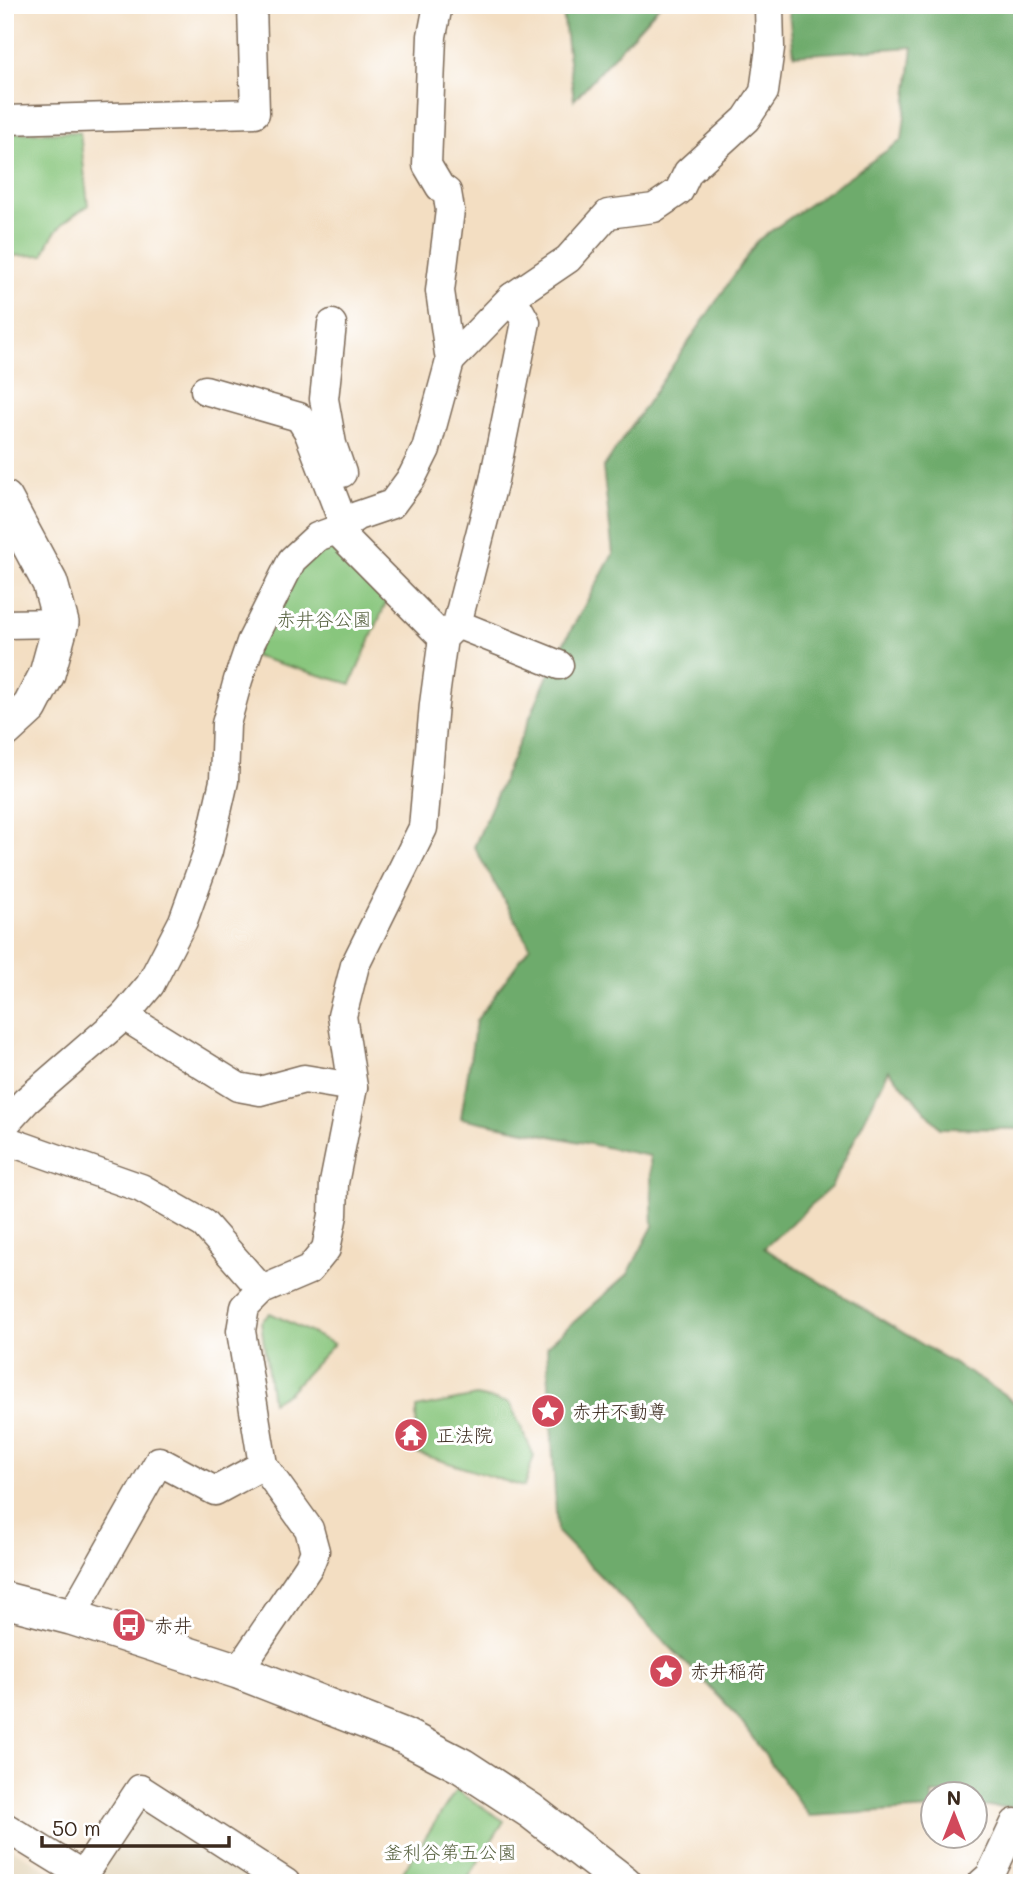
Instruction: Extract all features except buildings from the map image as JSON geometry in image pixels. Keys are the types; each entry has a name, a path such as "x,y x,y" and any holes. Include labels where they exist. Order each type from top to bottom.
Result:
{"street":[{"path":"5,120 255,113 252,5"},
{"path":"5,1124 26,1101 124,1016 150,985 172,943 183,921 208,850 224,781 226,724 251,642 292,560 317,537 392,504 412,478 426,449 450,361 440,291 450,210 447,192 440,187 427,164 432,36 438,5"},
{"path":"450,361 512,297 568,260 608,214 654,208 679,191 688,172 746,119 764,92 770,48 769,6"},
{"path":"238,1671 309,1566 315,1551 309,1529 263,1465 241,1331 245,1307 262,1290 309,1270 326,1249 333,1214 334,1184 353,1087 342,1016 355,965 423,828 433,704 450,631 494,480 526,322 512,297"},
{"path":"332,324 324,399 346,524"},
{"path":"205,390 299,417 308,432 346,524 450,631 558,665"},
{"path":"5,499 50,583 61,623 47,674 30,707 5,730"},
{"path":"5,624 61,623"},
{"path":"124,1016 237,1087 260,1091 304,1079 353,1087"},
{"path":"5,1140 141,1188 204,1224 262,1290"},
{"path":"71,1617 159,1461 215,1491 263,1465"},
{"path":"6,1605 71,1617 238,1671 404,1736 462,1766 531,1811 624,1883"},
{"path":"5,1827 83,1875 140,1789 286,1883"},
{"path":"982,1883 989,1876 1015,1824"}],"shaded area":[{"path":"152,1810 264,1883 95,1883 139,1811"},
{"path":"5,1844 67,1883 5,1883"}],"green space":[{"path":"562,5 660,5 574,100"},
{"path":"788,5 1022,5 1022,1129 940,1128 889,1070 831,1187 764,1248 1002,1393 1022,1409 1022,1807 988,1807 988,1780 918,1780 918,1810 809,1816 734,1712 557,1532 547,1346 628,1274 653,1226 650,1156 461,1118 476,1021 530,946 474,847 555,659 613,554 603,468 758,240 902,140 913,47 794,55"},
{"path":"80,132 88,206 60,226 44,255 5,256 5,133"},
{"name":"赤井谷公園","path":"334,538 389,596 351,684 253,656 292,567"},
{"path":"270,1313 334,1344 289,1392 272,1402 261,1322"},
{"path":"476,1396 510,1403 534,1456 524,1487 417,1453 416,1408"},
{"name":"釜利谷第五公園","path":"456,1790 504,1821 465,1883 396,1883"}],"place":[{"name":"赤井不動尊","path":"548,1411"},
{"name":"正法院","path":"411,1435"},
{"name":"赤井","path":"129,1625"},
{"name":"赤井稲荷","path":"666,1671"}]}
